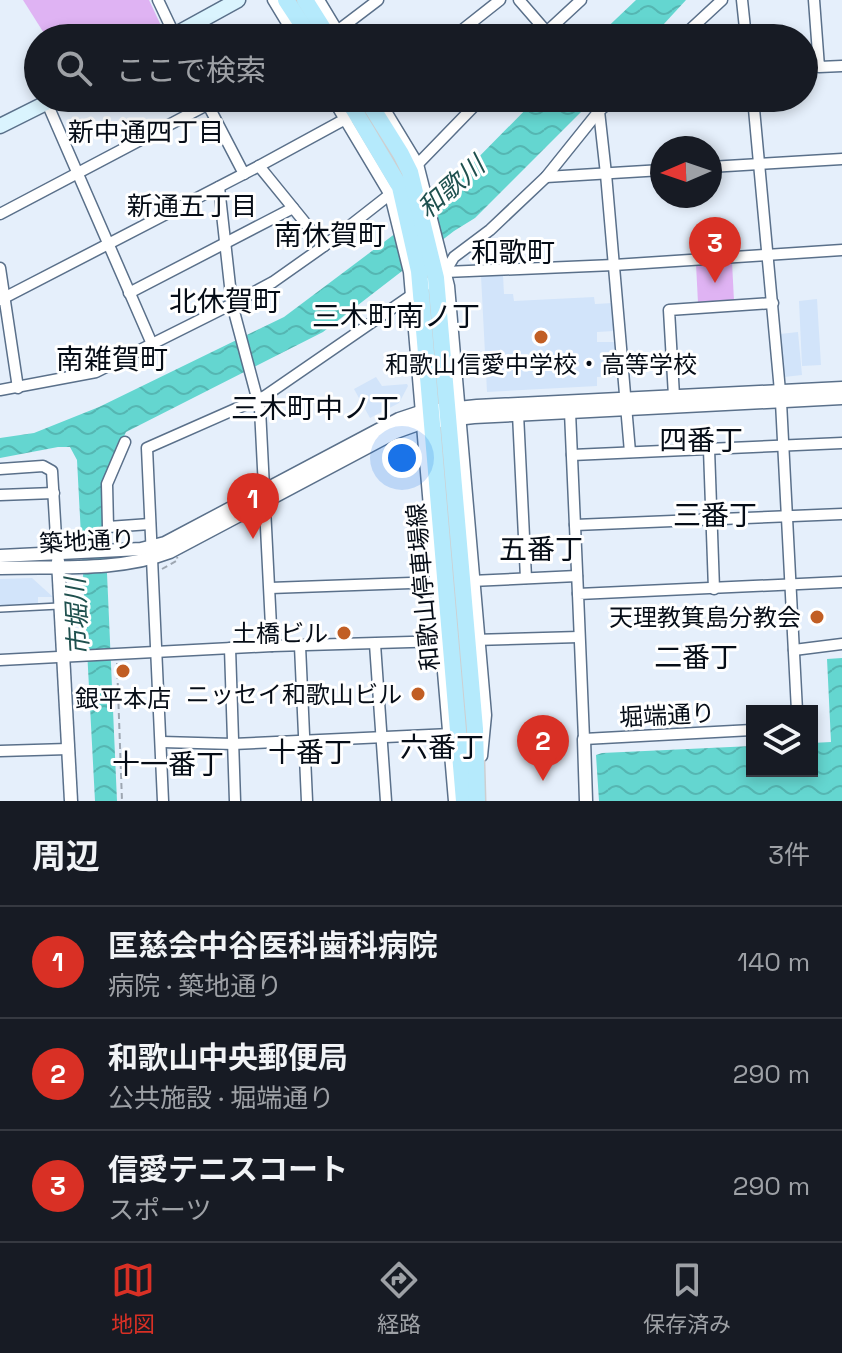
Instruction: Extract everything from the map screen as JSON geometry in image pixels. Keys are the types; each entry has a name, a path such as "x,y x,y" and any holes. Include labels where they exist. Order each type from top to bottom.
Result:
{"main road":[{"path":"196,24 238,0"},
{"path":"286,0 302,24"},
{"path":"305,0 324,24"},
{"path":"0,126 29,112"},
{"name":"和歌山停車場線","path":"367,112 395,191 413,213"},
{"name":"和歌山停車場線","path":"370,112 414,168 413,213 425,261 416,292 440,415"},
{"name":"和歌山停車場線","path":"425,261 440,275 440,415 477,793"},
{"name":"和歌山停車場線","path":"460,641 454,734 464,801"}],"street":[{"path":"158,0 168,24"},
{"path":"273,0 288,24"},
{"path":"319,0 328,24"},
{"path":"348,24 378,0"},
{"path":"470,24 500,0"},
{"path":"519,0 537,24"},
{"path":"558,24 581,0"},
{"path":"696,24 722,0"},
{"path":"742,0 745,24"},
{"path":"814,0 816,24"},
{"path":"818,54 819,67 842,66"},
{"path":"56,112 77,173 152,344"},
{"path":"0,214 138,144 189,112"},
{"path":"212,112 244,174"},
{"path":"2,299 244,174 353,112"},
{"path":"0,390 96,372 273,282 395,191 468,112"},
{"path":"163,801 147,448 258,400 440,275 454,257 490,230 546,177 591,112"},
{"path":"597,112 606,174 630,452"},
{"path":"754,112 781,396 797,705"},
{"path":"722,166 842,159"},
{"path":"259,166 324,246"},
{"path":"546,177 650,171"},
{"path":"219,187 232,304 258,400 272,646"},
{"path":"129,293 293,208"},
{"path":"413,213 425,261"},
{"path":"440,275 842,250"},
{"path":"0,268 2,299 18,388"},
{"path":"674,396 669,310 773,303"},
{"path":"479,411 781,396 842,388"},
{"path":"479,411 518,414 570,412 674,396 842,398"},
{"name":"築地通り","path":"0,568 170,552 265,495 396,432 440,415 479,411"},
{"path":"570,412 586,801"},
{"path":"518,414 526,578"},
{"path":"440,415 460,641"},
{"path":"125,442 107,484 108,527 150,524"},
{"path":"572,455 842,443"},
{"path":"709,449 714,589"},
{"path":"0,469 43,466 52,471 63,560 60,606 71,801"},
{"path":"0,495 54,493"},
{"path":"575,525 842,514"},
{"name":"築地通り","path":"0,556 63,560"},
{"path":"270,588 577,576"},
{"path":"578,594 842,582"},
{"path":"0,660 272,646 579,637"},
{"path":"375,644 386,801"},
{"path":"794,650 842,644"},
{"path":"300,646 307,801"},
{"path":"230,648 235,801"},
{"name":"堀端通り","path":"584,739 746,730"},
{"path":"162,742 233,744 454,734 454,801"},
{"path":"0,751 68,749"}],"lane":[{"path":"0,609 60,606"}],"path":[{"path":"118,656 122,801"}],"shaded area":[{"path":"23,0 149,0 160,24 38,24"},
{"path":"732,262 734,301 698,303 696,264"},
{"name":"和歌山信愛中学校・高等学校","path":"503,275 504,294 513,294 514,301 594,297 595,304 613,303 614,331 597,332 597,342 616,342 618,376 597,377 597,386 487,392 481,276"},
{"path":"817,299 821,365 802,366 799,301"},
{"path":"798,332 802,375 784,377 780,334"},
{"path":"376,377 382,386 408,386 399,403 370,418 354,389"},
{"path":"32,578 53,597 38,597 38,605 0,607 0,579"}],"water":[{"path":"636,0 686,0 664,24 611,24"},
{"path":"523,112 581,112 475,218 323,332 126,432 103,482 117,801 95,801 77,460 70,447 0,458 0,438 34,433 99,407 284,317 444,197 462,174"},
{"path":"842,658 842,801 599,801 596,755 602,753 746,746 746,777 818,777 818,743 831,742 827,659"}],"place":[{"name":"信愛テニスコート","path":"715,283"},
{"name":"和歌山信愛中学校・高等学校","path":"541,337"},
{"name":"匡慈会中谷医科歯科病院","path":"253,539"},
{"name":"天理教箕島分教会","path":"817,617"},
{"name":"土橋ビル","path":"344,633"},
{"name":"銀平本店","path":"123,671"},
{"name":"ニッセイ和歌山ビル","path":"418,694"},
{"name":"和歌山中央郵便局","path":"543,781"}],"district":[{"name":"新中通四丁目","path":"146,132"},
{"name":"新通五丁目","path":"192,206"},
{"name":"南休賀町","path":"330,235"},
{"name":"和歌町","path":"513,252"},
{"name":"北休賀町","path":"225,301"},
{"name":"三木町南ノ丁","path":"396,316"},
{"name":"南雑賀町","path":"112,359"},
{"name":"三木町中ノ丁","path":"315,408"},
{"name":"四番丁","path":"701,440"},
{"name":"三番丁","path":"715,515"},
{"name":"五番丁","path":"541,549"},
{"name":"二番丁","path":"696,657"},
{"name":"六番丁","path":"442,747"},
{"name":"十番丁","path":"310,752"},
{"name":"十一番丁","path":"168,764"}],"water label":[{"name":"和歌川","path":"451,187"},
{"name":"市堀川","path":"77,617"}]}
